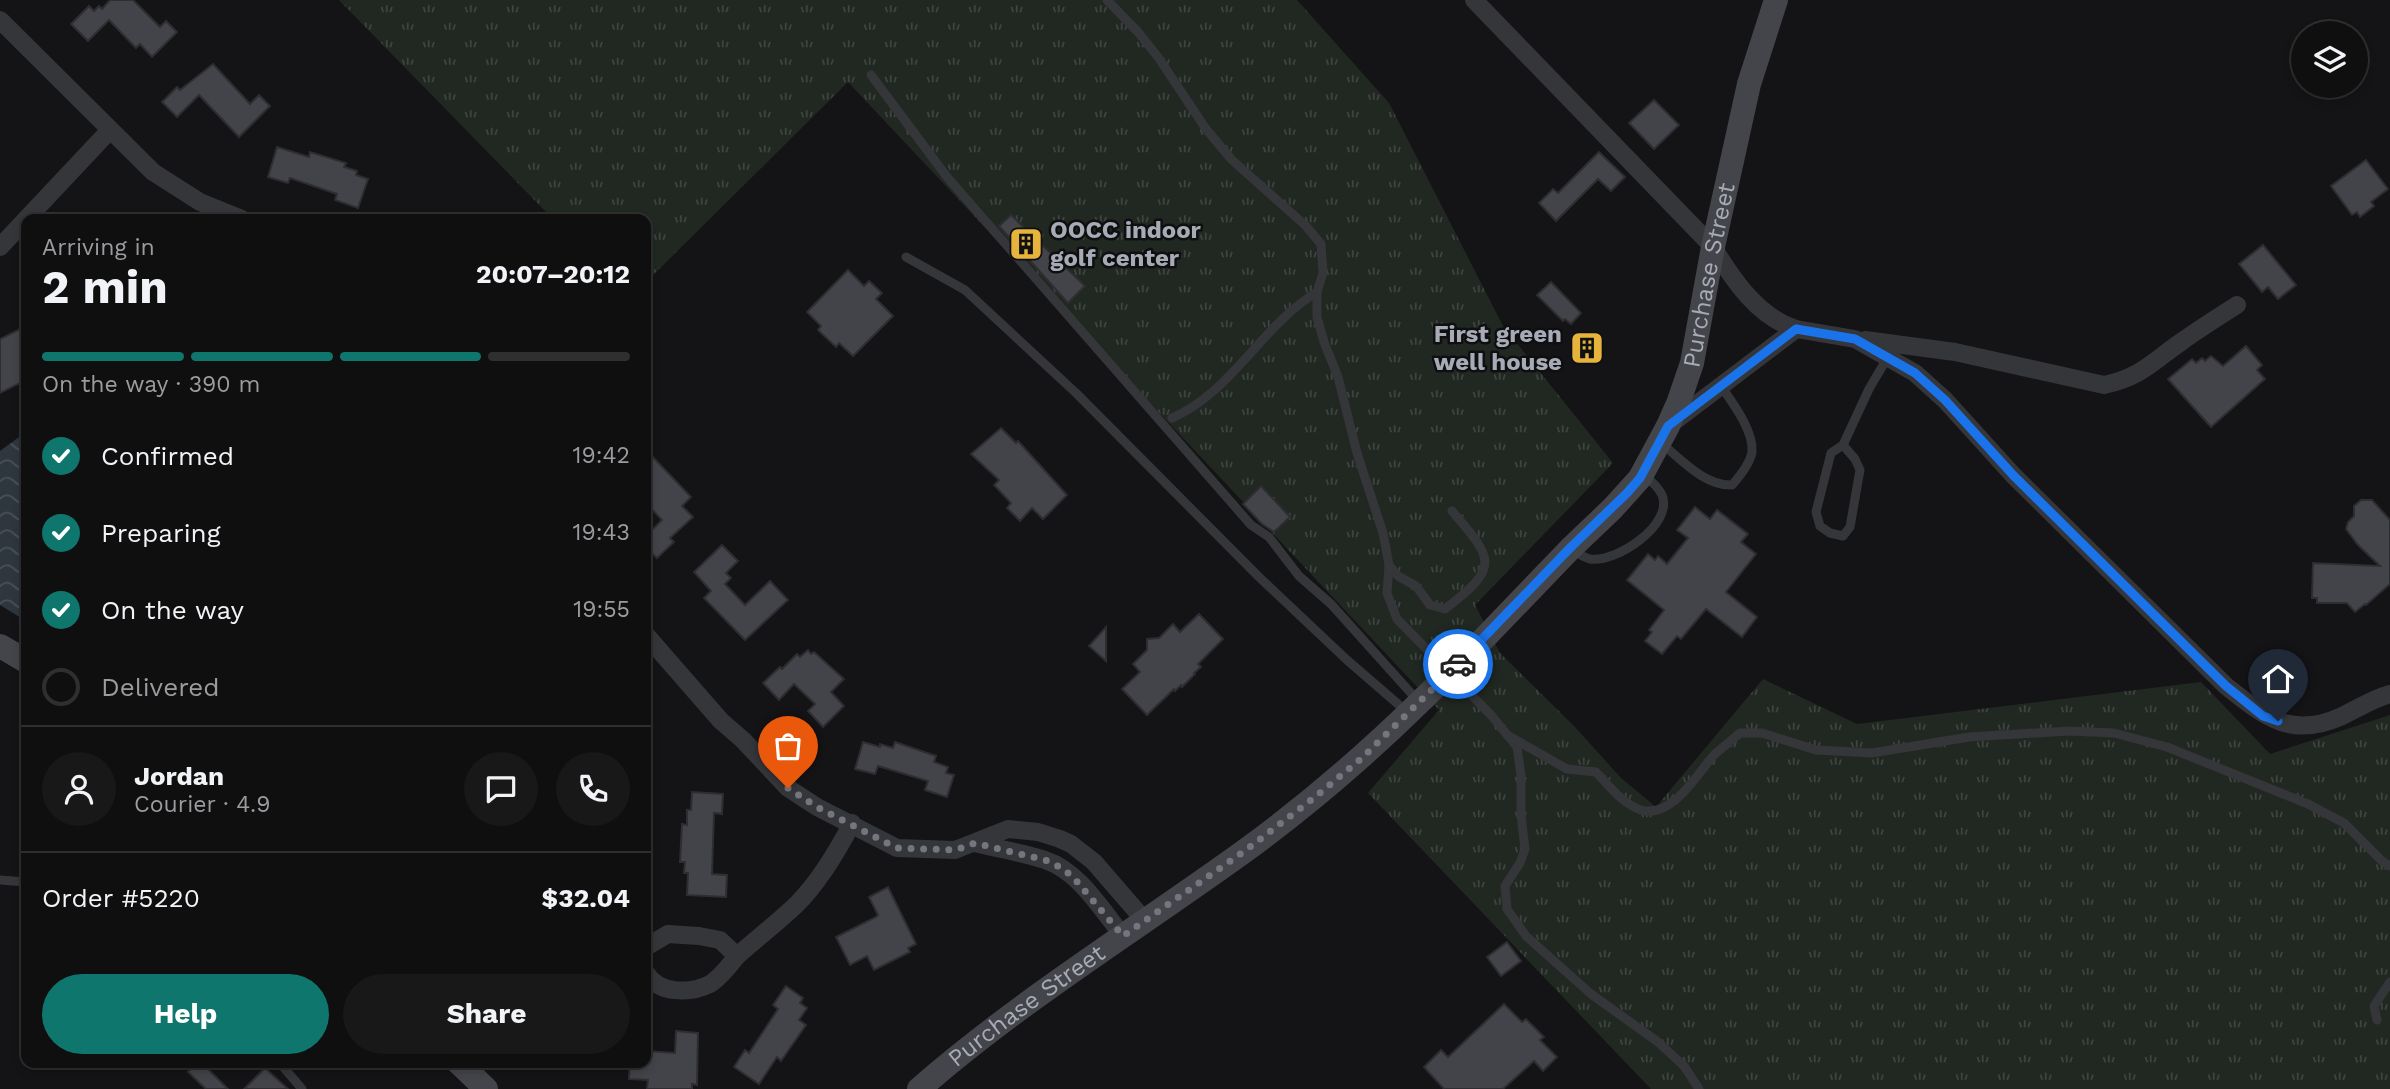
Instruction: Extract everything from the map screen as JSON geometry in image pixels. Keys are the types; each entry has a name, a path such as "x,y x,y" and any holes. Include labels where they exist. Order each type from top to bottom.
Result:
{"main road":[{"name":"Purchase Street","path":"919,1089 974,1042 1246,850 1362,758 1613,508 1642,474 1679,401 1692,363 1713,247 1749,84 1776,0"},
{"path":"0,646 21,658"},
{"path":"464,1068 486,1089"}],"street":[{"path":"1474,0 1713,247 1728,272 1760,308 1779,324 1855,339 1892,351 1955,352 2104,385 2145,370 2178,344 2237,305"},
{"path":"0,20 153,172 200,202 230,214"},
{"path":"31,214 110,130"},
{"path":"0,247 21,225"},
{"path":"1664,434 1796,329"},
{"path":"1892,351 1945,400 2013,475 2226,686 2263,716 2310,727 2338,718 2375,698 2390,694"},
{"path":"651,641 721,721 743,740 788,788 817,807 897,848 955,850 1008,829 1038,832 1060,839 1072,844 1094,862 1145,921"},
{"path":"651,980 671,990 690,989 711,983 804,896 839,847 852,823"},
{"path":"1052,863 1060,839"},
{"path":"975,843 1052,863 1074,878 1123,936"},
{"path":"651,944 668,934 699,936 720,940 737,956"}],"lane":[{"path":"1107,0 1158,57 1198,118 1232,160 1306,226 1321,244 1323,273 1317,292 1317,317 1338,377 1357,453 1384,533 1389,565 1387,593 1397,619 1491,715 1517,747 1525,849 1520,863 1505,886 1507,909 1526,936 1591,994 1658,1042 1684,1066 1699,1089"},
{"path":"872,75 973,208 1251,525 1269,537 1299,576 1331,604 1417,704"},
{"path":"906,257 965,290 1076,393 1259,577 1347,660 1417,704"},
{"path":"1172,418 1210,397 1272,329 1299,303 1317,292"},
{"path":"1843,445 1860,470 1850,527 1843,536 1830,533 1819,526 1816,512 1832,453 1843,445 1869,389 1892,351"},
{"path":"1664,434 1698,474 1721,485 1732,485 1743,472 1752,451 1746,427 1721,386"},
{"path":"1570,548 1589,559 1608,559 1629,549 1649,533 1662,512 1663,497 1654,483 1642,474"},
{"path":"1389,565 1398,576 1416,586 1430,605 1445,609 1464,595 1482,576 1486,556 1476,539 1452,511"},
{"path":"1507,735 1567,769 1596,772 1617,795 1642,810 1663,809 1684,792 1715,755 1740,733 1762,733 1816,750 1872,753 1969,737 2069,731 2114,733 2167,747 2308,804 2344,823 2390,866"},
{"path":"0,880 21,882"},
{"path":"2377,1020 2374,1006 2390,982"},
{"path":"284,1068 302,1089"}],"green space":[{"path":"339,0 1297,0 1389,103 1503,326 1613,463 1475,605 1500,653 1575,727 1621,778 1656,807 1763,679 1857,724 2201,682 2270,754 2390,715 2390,1089 1651,1089 1368,793 1439,710 848,82 651,277 651,214 548,214"}],"water":[{"path":"21,436 21,618 0,605 0,451"}],"building":[{"path":"110,0 133,0 160,27 166,21 177,32 152,57 140,44 136,48 109,20 88,41 71,24 89,6 94,11 99,6 102,9"},
{"path":"213,64 250,104 259,95 270,106 239,137 199,95 177,117 162,102 177,87 180,90"},
{"path":"1654,100 1679,125 1654,149 1629,123"},
{"path":"277,147 309,157 310,152 346,163 344,167 357,171 356,175 368,179 358,208 335,200 337,194 290,178 288,183 268,177"},
{"path":"1599,152 1625,177 1611,191 1598,179 1556,221 1539,203 1553,189 1558,193"},
{"path":"2366,160 2388,189 2371,202 2374,206 2360,217 2357,212 2352,215 2331,186"},
{"name":"OOCC indoor golf center","path":"1011,215 1085,286 1068,303 999,226"},
{"path":"2263,245 2296,285 2278,299 2268,287 2262,292 2239,264"},
{"path":"848,270 864,286 869,281 882,293 876,299 893,316 853,356 839,343 836,347 818,330 821,326 807,312"},
{"path":"1551,282 1581,313 1571,324 1565,319 1563,321 1537,295"},
{"path":"21,328 21,382 0,393 0,339"},
{"path":"2246,346 2262,365 2257,370 2265,379 2211,427 2168,379 2192,359 2196,363 2211,356 2223,366"},
{"path":"1001,428 1016,443 1018,441 1067,495 1043,519 1032,508 1020,521 1007,508 1011,503 994,485 999,480 971,454"},
{"path":"651,455 691,497 682,506 693,517 670,538 674,542 657,558 651,552 651,531 662,520 651,508"},
{"path":"1261,486 1290,517 1274,532 1262,524 1243,504"},
{"path":"2361,500 2372,500 2390,520 2390,584 2355,612 2347,603 2317,603 2317,598 2312,598 2313,563 2380,566 2346,529 2354,516 2354,506"},
{"path":"1695,507 1710,519 1717,510 1748,534 1741,542 1756,554 1726,592 1757,617 1742,637 1706,609 1681,639 1677,636 1662,654 1645,641 1652,632 1649,630 1664,610 1627,580 1648,554 1655,560 1658,556 1667,564 1688,538 1677,530"},
{"path":"722,545 738,561 726,573 731,578 725,584 745,605 770,581 788,600 745,640 704,598 711,591 694,572"},
{"path":"1199,614 1223,639 1198,664 1201,667 1182,687 1181,685 1175,691 1174,689 1147,715 1122,689 1140,672 1133,664 1147,650 1147,639 1159,638 1173,624 1180,632"},
{"path":"1106,627 1106,661 1089,646"},
{"path":"808,650 811,654 814,652 844,679 831,692 844,706 823,727 808,711 815,704 794,684 779,700 763,683 797,654 800,657"},
{"path":"863,742 893,748 895,742 936,756 934,762 948,767 946,773 954,775 947,797 925,790 928,781 878,766 875,774 855,769"},
{"path":"692,792 723,794 722,814 714,813 712,874 727,875 726,897 687,895 688,873 684,873 685,862 680,862 682,824 687,825 687,810 691,810"},
{"path":"888,887 916,944 908,948 910,952 874,970 867,956 850,965 836,937 876,917 878,915 869,897"},
{"path":"1507,942 1521,961 1501,976 1487,957"},
{"path":"786,986 803,998 800,1003 807,1008 799,1020 806,1025 781,1061 777,1057 759,1084 734,1067 745,1050 749,1053 778,1009 773,1005"},
{"path":"1504,1004 1522,1022 1526,1019 1544,1037 1540,1040 1557,1057 1543,1071 1534,1061 1503,1089 1444,1089 1424,1067 1441,1050 1448,1057"},
{"path":"676,1031 698,1033 697,1085 692,1084 692,1089 647,1089 648,1080 629,1079 630,1068 651,1068 651,1051 675,1053"},
{"path":"192,1068 207,1068 228,1089 206,1089 188,1072"},
{"path":"265,1068 288,1089 244,1089"}],"way so far":[{"path":"788,788 817,807 897,848 955,850 975,843 1045,860 1062,868 1074,878 1123,936 1246,850 1315,797 1362,758 1458,664"}],"place":[{"name":"OOCC indoor golf center","path":"1026,244"},
{"name":"First green well house","path":"1587,348"}],"route":[{"path":"1458,664 1627,493 1640,478 1668,426 1796,329 1855,339 1915,373 1945,400 2013,475 2226,686 2263,716 2278,721"}]}
